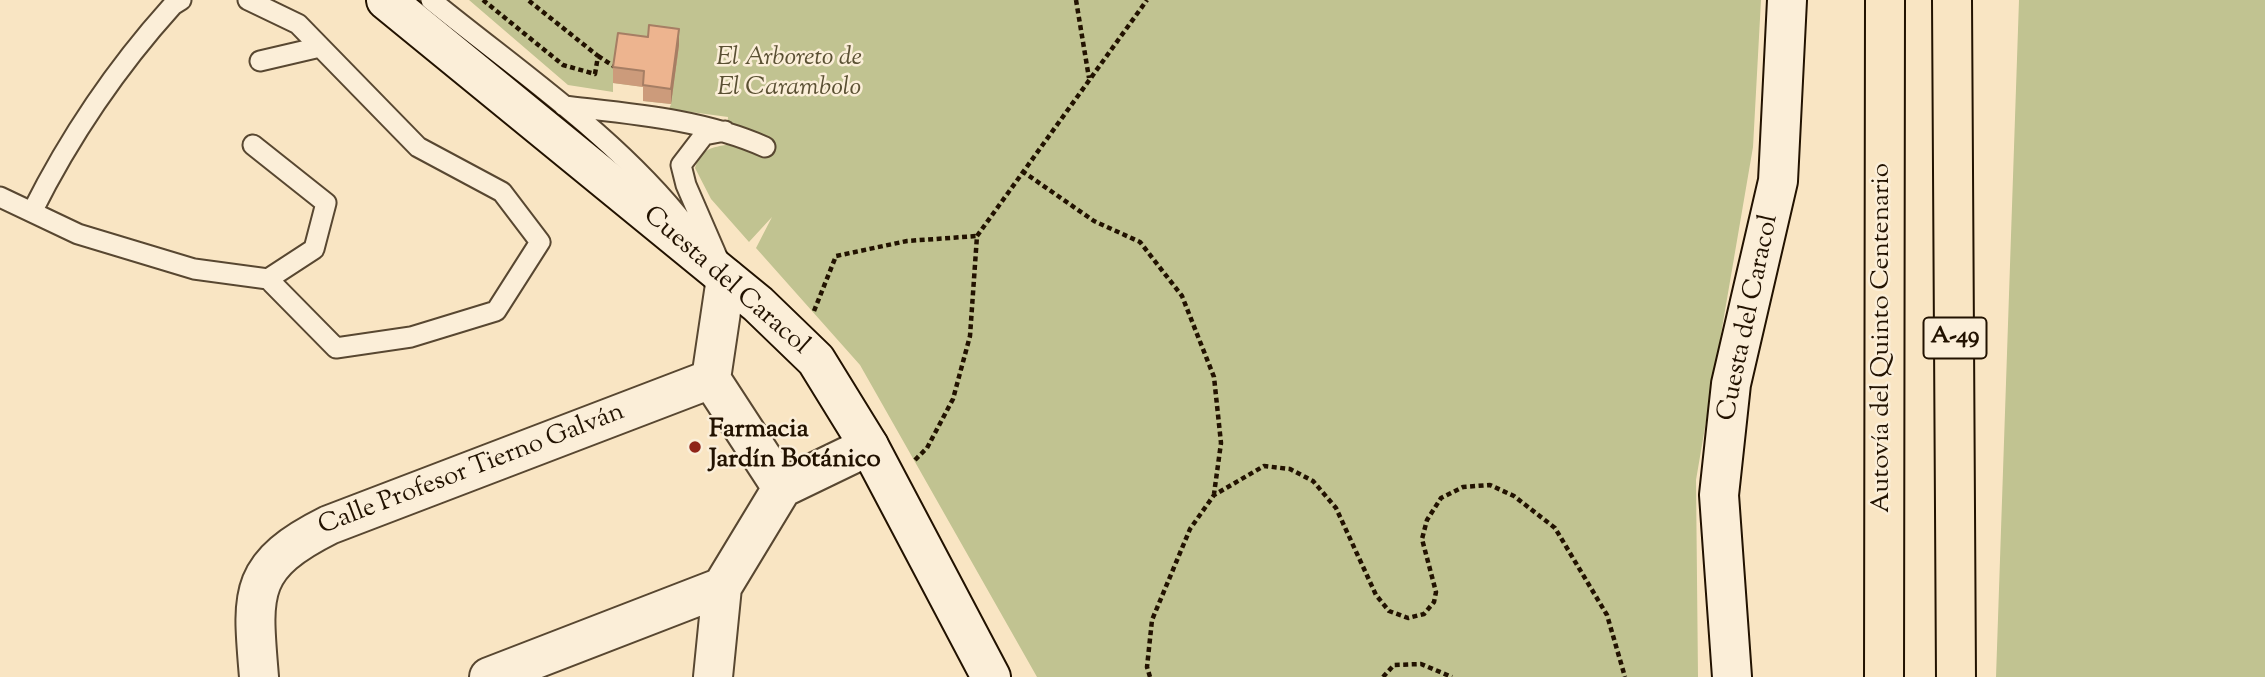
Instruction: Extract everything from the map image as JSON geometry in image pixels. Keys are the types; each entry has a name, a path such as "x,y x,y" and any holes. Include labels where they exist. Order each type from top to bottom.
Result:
{"highway":[{"name":"Autovía del Quinto Centenario","path":"1884,677 1885,0"},
{"name":"A-49","path":"1952,0 1956,677"}],"main road":[{"name":"Cuesta del Caracol","path":"386,0 726,278 816,360 869,446 991,677"},
{"name":"Cuesta del Caracol","path":"1732,677 1720,495 1731,384 1778,181 1787,0"},
{"path":"726,278 710,379 782,488"},
{"name":"Calle Profesor Tierno Galván","path":"259,677 254,611 256,594 269,567 304,538 329,525 710,379"},
{"path":"713,677 722,587 782,488 869,446"},
{"path":"489,677 722,587"}],"lane":[{"path":"32,212 63,151 130,52 173,5 181,0"},
{"path":"0,197 78,234 194,269 268,279 336,348 411,337 496,310 540,242 502,192 418,147 298,24 248,0"},
{"path":"431,0 564,106 635,167 726,278"},
{"path":"260,61 320,47"},
{"path":"564,106 634,114 728,131 765,147"},
{"path":"726,278 686,185 681,165 704,135 728,131"},
{"path":"253,145 326,203 314,248 268,279"}],"path":[{"path":"483,0 563,65 595,74 598,57"},
{"path":"528,0 598,57 615,67"},
{"path":"1076,0 1089,79"},
{"path":"889,485 927,448 953,399 970,336 977,236 1147,0"},
{"path":"1022,171 1094,221 1140,242 1181,296 1214,377 1221,443 1214,495"},
{"path":"801,345 836,256 906,241 977,236"},
{"path":"1150,677 1147,667 1152,620 1190,529 1214,495 1264,466 1290,469 1313,481 1336,508 1376,595 1389,611 1408,618 1424,614 1434,602 1436,592 1422,539 1427,520 1441,498 1463,486 1490,485 1514,495 1555,528 1607,615 1625,677"},
{"path":"1383,677 1394,666 1421,664 1452,677"}],"green space":[{"name":"El Arboreto de El Carambolo","path":"469,0 1761,0 1753,147 1696,480 1698,677 1037,677 860,365 756,248 772,217 749,242 711,199 695,168 706,151 726,145 728,117 669,109 671,104 643,101 644,87 613,83 613,92 568,85"},
{"path":"2019,0 2265,0 2265,677 1996,677"}],"building":[{"path":"649,25 679,29 671,89 643,85 644,71 613,67 618,33 648,37"}],"place":[{"name":"Farmacia Jardín Botánico","path":"695,447"}]}
